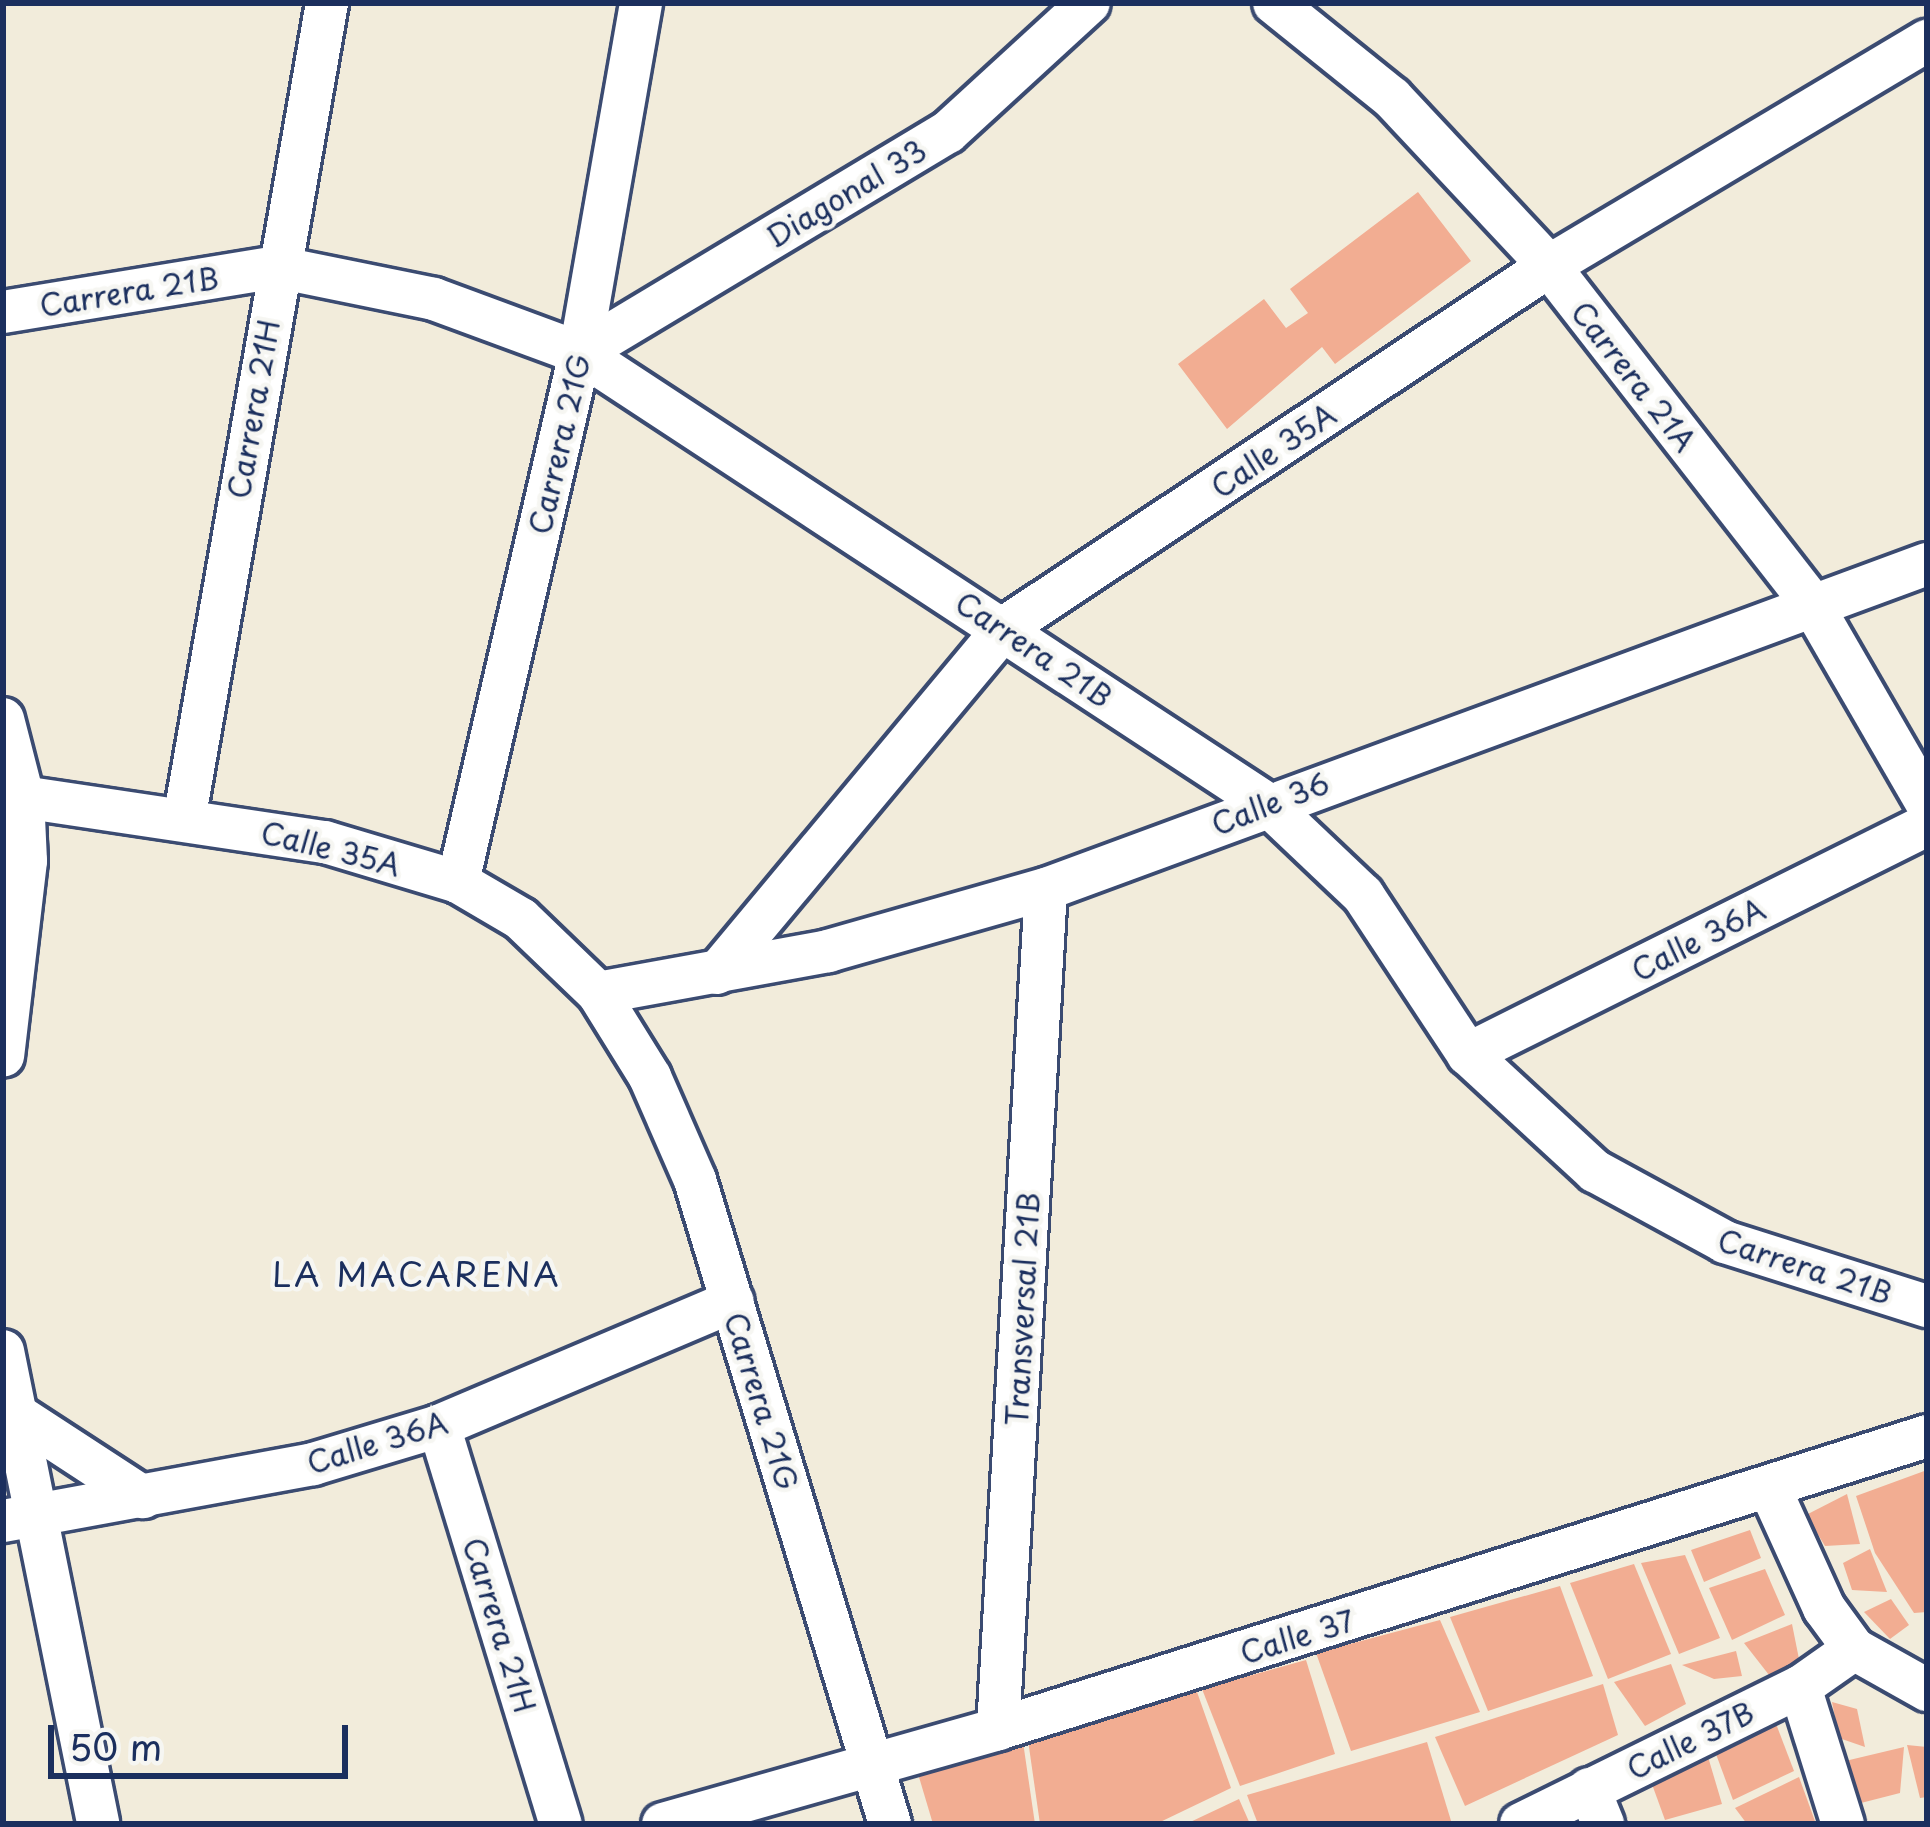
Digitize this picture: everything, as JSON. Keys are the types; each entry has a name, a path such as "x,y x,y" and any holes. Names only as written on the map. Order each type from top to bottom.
{"street":[{"name":"Carrera 21H","path":"185,815 277,267 327,3"},
{"name":"Carrera 21G","path":"458,882 580,352 641,3"},
{"name":"Diagonal 33","path":"580,352 948,132 1089,3"},
{"name":"Carrera 21A","path":"1274,3 1392,98 1549,266 1810,601 1927,804"},
{"name":"Calle 35A","path":"717,973 1004,628 1549,266 1927,41"},
{"name":"Carrera 21B","path":"3,312 277,267 434,299 580,352 1267,804 1363,896 1468,1054 1534,1122 1652,1207 1725,1242 1927,1306"},
{"name":"Calle 36","path":"598,993 717,973 1046,889 1810,601 1927,564"},
{"path":"3,719 23,797 3,1056"},
{"name":"Calle 35A","path":"23,797 185,815 325,842 458,882 521,919 598,993"},
{"name":"Calle 36A","path":"1468,1054 1927,825"},
{"name":"Transversal 21B","path":"998,1729 1046,889"},
{"name":"Carrera 21G","path":"598,993 650,1076 695,1180 890,1824"},
{"name":"Calle 36A","path":"20,1519 313,1464 440,1426 733,1301"},
{"path":"3,1352 20,1519 98,1824"},
{"path":"11,1411 143,1497"},
{"name":"Carrera 21H","path":"440,1426 561,1824"},
{"name":"Calle 37","path":"663,1824 998,1729 1927,1436"},
{"path":"1770,1489 1824,1608 1854,1649 1927,1690"},
{"name":"Calle 37B","path":"1520,1824 1596,1807 1800,1687 1854,1649"},
{"path":"1800,1687 1843,1824"}],"building":[{"path":"1418,192 1471,261 1335,364 1322,347 1227,429 1178,364 1264,299 1286,328 1308,313 1290,289"},
{"path":"1927,1470 1927,1612 1914,1613 1875,1553 1856,1496"},
{"path":"1847,1494 1860,1544 1825,1546 1806,1515"},
{"path":"1750,1530 1761,1558 1704,1582 1691,1550"},
{"path":"1870,1549 1887,1592 1852,1590 1843,1563"},
{"path":"1685,1555 1720,1638 1679,1654 1641,1563"},
{"path":"1634,1564 1671,1654 1608,1679 1570,1583"},
{"path":"1765,1569 1785,1615 1732,1640 1709,1588"},
{"path":"1560,1586 1593,1676 1488,1711 1450,1617"},
{"path":"1891,1599 1909,1625 1890,1639 1864,1612"},
{"path":"1440,1620 1480,1712 1351,1751 1316,1653"},
{"path":"1792,1624 1800,1664 1769,1675 1744,1643"},
{"path":"1736,1651 1742,1676 1714,1679 1682,1665"},
{"path":"1306,1660 1335,1754 1240,1786 1202,1689"},
{"path":"1671,1664 1686,1704 1645,1726 1614,1682"},
{"path":"1603,1684 1618,1735 1465,1806 1435,1737"},
{"path":"1197,1692 1231,1788 1156,1824 1040,1824 1028,1740"},
{"path":"1832,1702 1857,1709 1865,1747 1839,1738"},
{"path":"1775,1721 1794,1771 1733,1800 1713,1746"},
{"path":"1023,1742 1035,1824 933,1824 916,1767"},
{"path":"1427,1742 1452,1824 1258,1824 1247,1795"},
{"path":"1907,1745 1927,1747 1927,1797 1920,1798"},
{"path":"1904,1747 1900,1793 1857,1804 1841,1762"},
{"path":"1706,1750 1722,1804 1665,1820 1649,1776"},
{"path":"1799,1777 1816,1824 1747,1824 1735,1808"},
{"path":"1239,1799 1250,1824 1186,1824"}],"district":[{"name":"LA MACARENA","path":"417,1274"}]}
